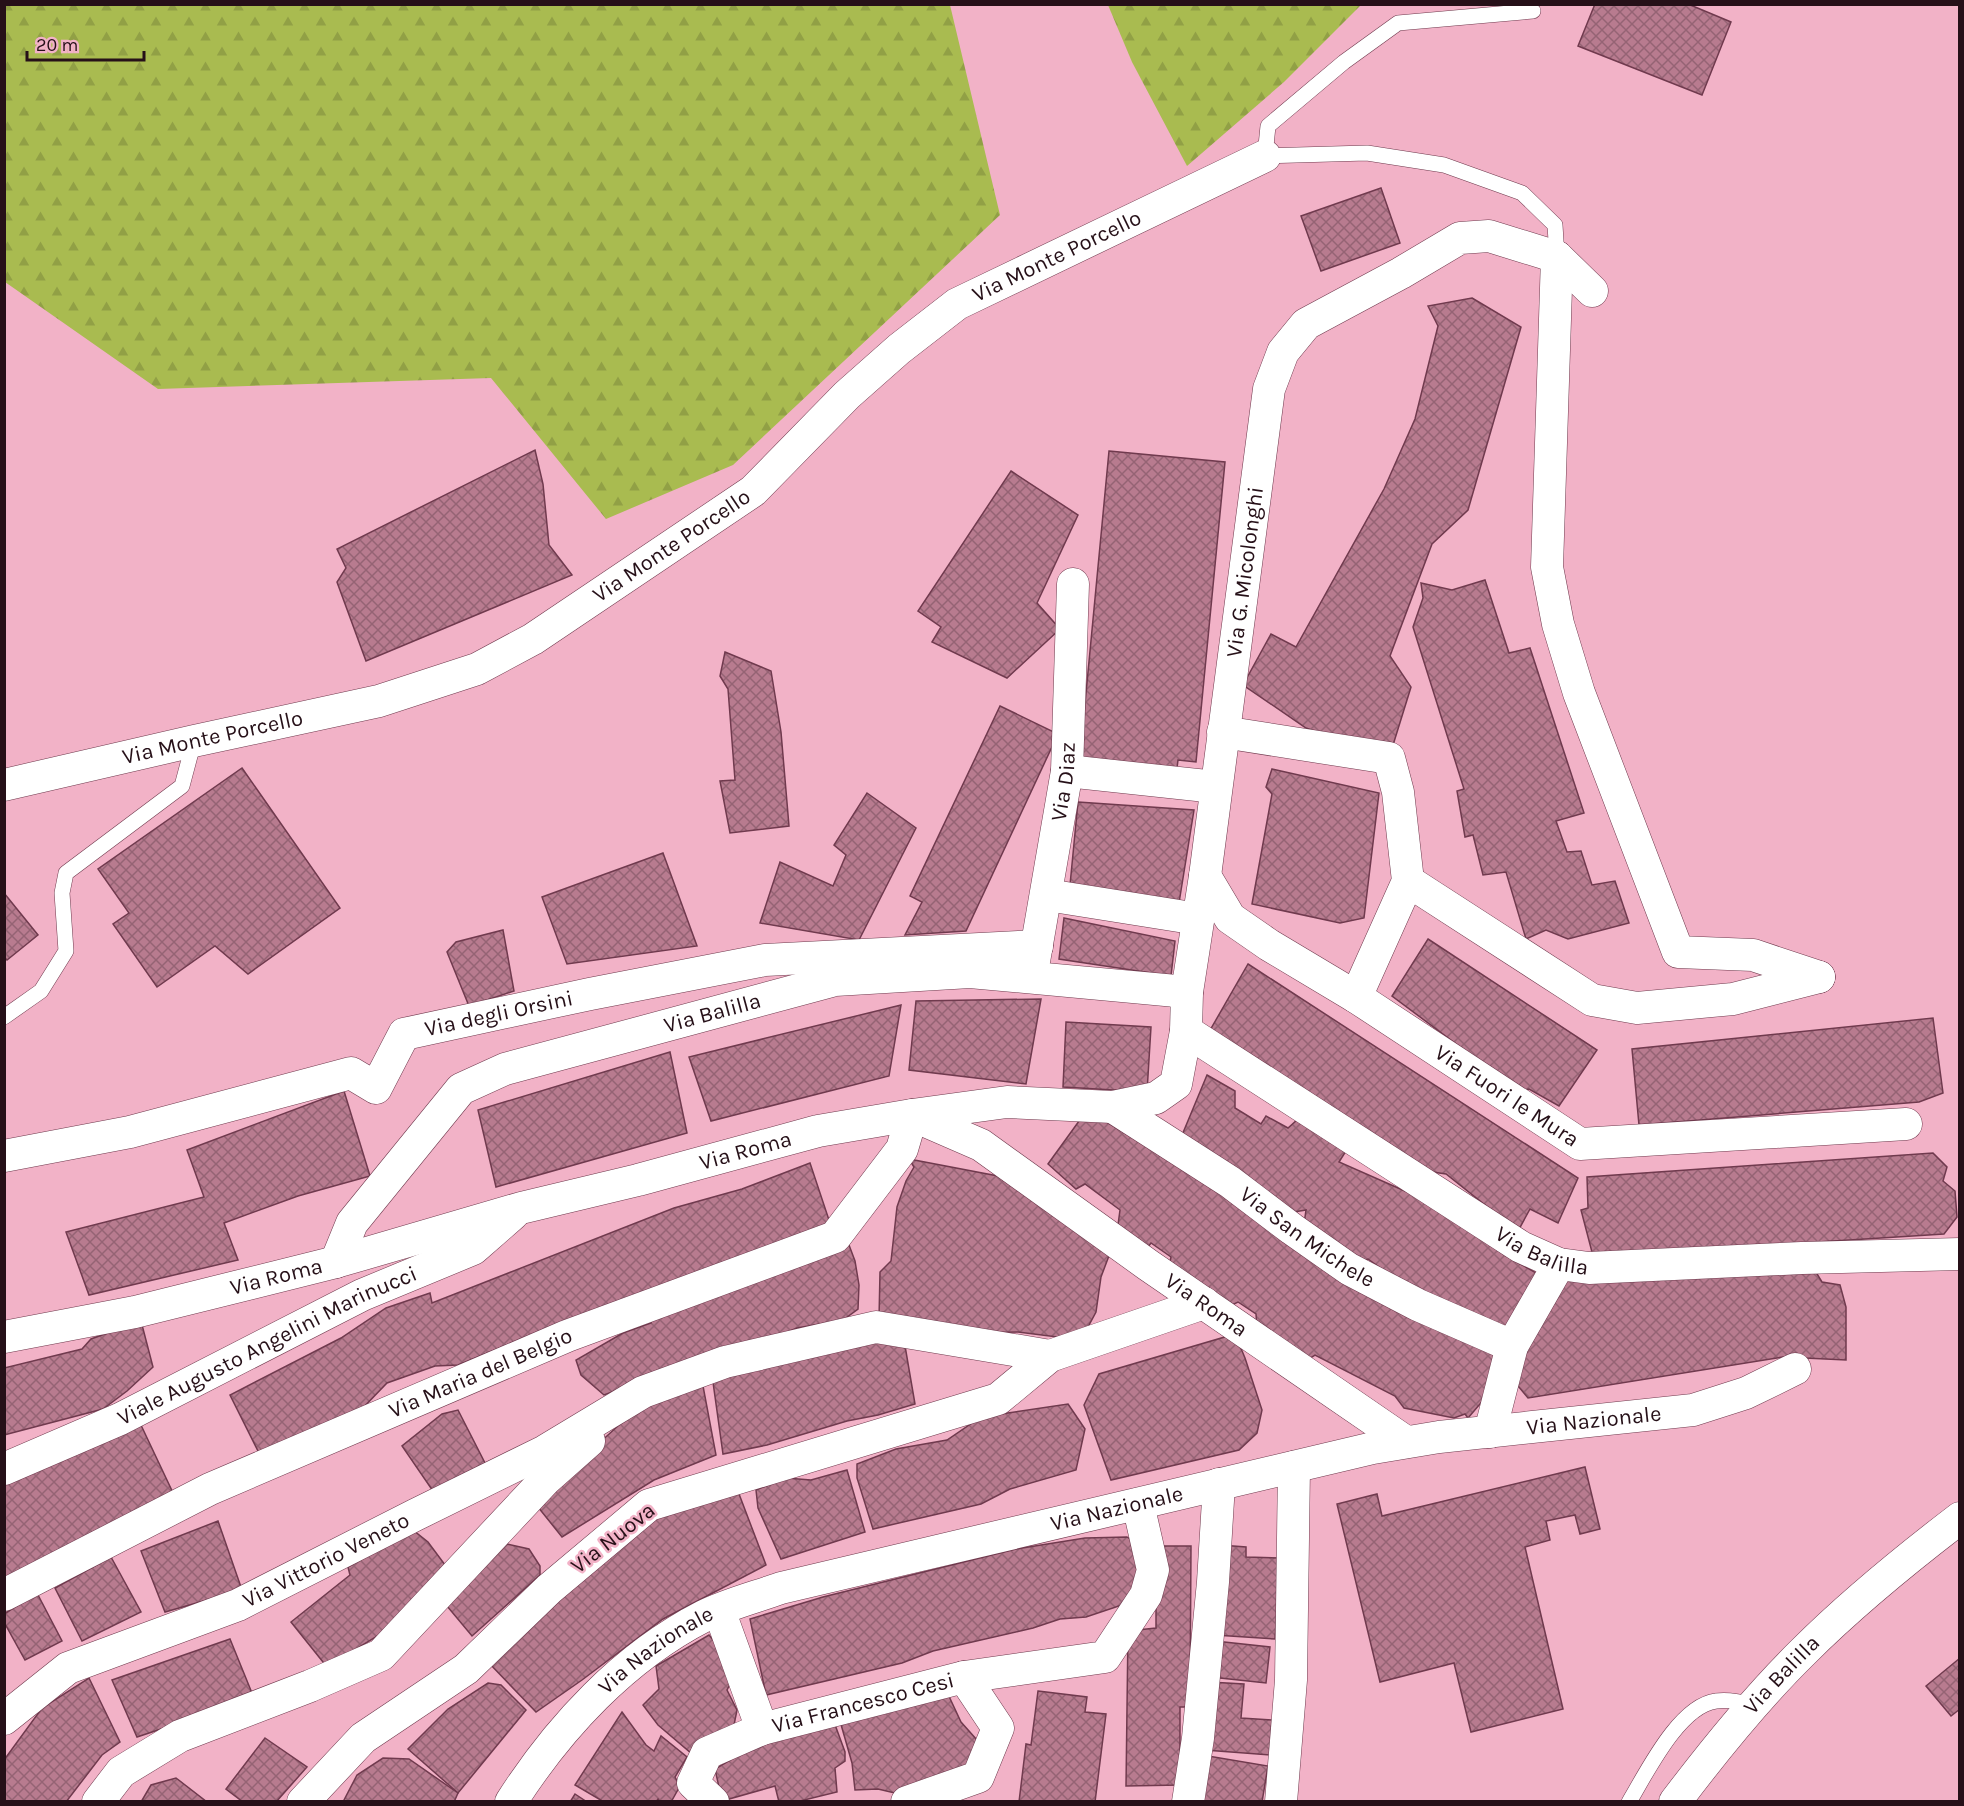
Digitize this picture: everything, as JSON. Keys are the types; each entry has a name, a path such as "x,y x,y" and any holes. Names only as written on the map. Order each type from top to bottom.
{"street":[{"name":"Via Monte Porcello","path":"4,785 379,701 477,669 533,639 753,491 847,395 899,349 957,304 1265,156"},
{"name":"Via G. Micolonghi","path":"912,1115 1007,1102 1113,1107 1156,1098 1176,1084 1186,1031 1187,992 1205,876 1269,389 1283,351 1305,324 1401,273 1460,238 1488,236 1557,257 1592,291"},
{"path":"1408,881 1592,1000 1637,1008 1723,1000 1819,976 1753,955 1678,952 1579,693 1558,624 1547,567 1557,257"},
{"name":"Via Diaz","path":"1032,977 1067,771 1073,584"},
{"path":"1224,732 1389,758 1398,792 1408,881 1356,997"},
{"path":"1067,771 1216,787"},
{"name":"Via Fuori le Mura","path":"1205,876 1230,918 1581,1144 1906,1124"},
{"path":"1047,896 1198,919"},
{"name":"Via degli Orsini","path":"4,1156 130,1132 351,1073 376,1088 404,1034 590,994 765,960 1037,946"},
{"name":"Via Balilla","path":"336,1262 352,1223 461,1089 505,1069 836,980 970,972 1187,992"},
{"name":"Via Balilla","path":"1186,1031 1521,1247 1559,1264 1589,1268 1802,1258 1959,1254"},
{"name":"Via San Michele","path":"1113,1107 1230,1182 1349,1269 1418,1305 1512,1346"},
{"name":"Via Roma","path":"4,1337 135,1312 336,1262 521,1208 638,1180 818,1131 912,1115 981,1145 1406,1442"},
{"name":"Via Maria del Belgio","path":"4,1595 210,1489 567,1336 835,1237 902,1149 912,1115"},
{"name":"Viale Augusto Angelini Marinucci","path":"4,1469 120,1419 362,1295 474,1249 521,1208"},
{"path":"1490,1432 1512,1346 1559,1264"},
{"path":"98,1802 121,1772 180,1736 310,1686 381,1655 545,1480 643,1392 725,1362 876,1327 1050,1356 1204,1303"},
{"name":"Via Nuova","path":"303,1802 363,1738 466,1669 549,1590 649,1504 998,1399 1050,1356"},
{"name":"Via Nazionale","path":"511,1802 529,1774 585,1707 645,1651 705,1615 781,1588 1406,1442 1693,1410 1746,1393 1795,1369"},
{"name":"Via Vittorio Veneto","path":"4,1719 68,1668 238,1605 545,1451 643,1392"},
{"path":"1281,1802 1291,1680 1294,1467"},
{"path":"1188,1802 1198,1738 1213,1582 1219,1484"},
{"name":"Via Francesco Cesi","path":"713,1802 693,1783 707,1753 762,1729 964,1677 1105,1657 1146,1595 1153,1570 1138,1503"},
{"name":"Via Balilla","path":"1675,1802 1720,1742 1801,1653 1856,1602 1959,1518"},
{"name":"Via Francesco Cesi","path":"719,1610 762,1729"},
{"name":"Via Francesco Cesi","path":"907,1802 978,1777 998,1728 964,1677"}],"lane":[{"path":"1533,11 1398,23 1344,62 1268,126 1265,156 1367,153 1444,165 1522,193 1555,225 1557,257"},
{"path":"4,1017 41,992 66,951 62,893 66,873 182,786 194,741"},
{"path":"1629,1802 1676,1729 1700,1706 1716,1701 1735,1701 1754,1705"}],"green space":[{"path":"5,4 950,5 1000,215 733,465 606,519 491,378 158,389 5,282"},
{"path":"1108,5 1361,5 1284,82 1187,166 1132,62"}],"building":[{"path":"1595,4 1688,4 1731,22 1702,95 1578,46"},
{"path":"1381,188 1400,243 1321,271 1301,216"},
{"path":"1472,298 1521,327 1468,510 1432,544 1390,656 1411,687 1389,758 1306,728 1243,685 1271,634 1296,647 1384,489 1415,419 1438,326 1428,306"},
{"path":"535,450 543,484 549,545 572,575 366,661 337,582 346,568 337,549"},
{"path":"1109,451 1225,462 1196,762 1178,760 1176,776 1079,767"},
{"path":"1011,471 1078,515 1037,603 1060,629 1007,678 932,642 941,627 918,611"},
{"path":"1485,580 1509,653 1530,648 1584,813 1556,821 1567,852 1581,851 1592,885 1615,881 1629,923 1568,939 1546,930 1526,939 1506,872 1483,875 1473,835 1465,837 1457,791 1464,789 1413,627 1423,598 1421,583 1452,590"},
{"path":"725,652 771,671 781,732 789,826 730,833 720,781 735,780 728,689 720,676"},
{"path":"1000,706 1058,734 966,931 905,935 922,902 910,896"},
{"path":"242,768 340,908 248,974 215,946 157,987 113,924 129,913 98,869"},
{"path":"1272,769 1379,793 1364,918 1340,923 1252,904 1272,794 1266,787"},
{"path":"867,793 916,828 859,940 760,923 780,862 833,886 846,855 834,845"},
{"path":"1078,802 1194,810 1179,903 1070,885"},
{"path":"663,853 697,946 567,964 542,897"},
{"path":"4,893 38,935 7,960 4,957"},
{"path":"1064,918 1175,941 1171,976 1059,959"},
{"path":"503,930 514,991 469,1006 447,952 456,942"},
{"path":"1428,939 1597,1050 1559,1106 1529,1089 1519,1091 1392,996"},
{"path":"1248,964 1578,1178 1558,1223 1530,1209 1518,1231 1446,1174 1426,1171 1209,1032"},
{"path":"1041,999 1026,1084 909,1070 916,1001"},
{"path":"901,1005 889,1076 711,1121 689,1057"},
{"path":"1933,1018 1943,1093 1919,1102 1639,1125 1632,1049"},
{"path":"1066,1022 1151,1027 1147,1092 1063,1087"},
{"path":"670,1052 687,1133 496,1187 478,1110"},
{"path":"1207,1075 1235,1091 1235,1108 1261,1124 1266,1116 1288,1128 1297,1120 1346,1151 1339,1162 1423,1199 1506,1256 1538,1274 1507,1339 1415,1293 1368,1259 1358,1263 1303,1231 1306,1210 1294,1212 1180,1140"},
{"path":"344,1091 370,1176 298,1196 224,1223 238,1260 89,1295 66,1232 204,1197 187,1150"},
{"path":"1087,1110 1260,1215 1505,1349 1492,1390 1468,1418 1465,1414 1454,1418 1404,1408 1395,1396 1315,1355 1304,1362 1257,1327 1256,1314 1238,1302 1232,1305 1169,1267 1171,1257 1151,1243 1148,1247 1118,1225 1120,1210 1085,1184 1076,1189 1048,1164"},
{"path":"1933,1153 1947,1167 1943,1181 1955,1191 1957,1217 1944,1234 1593,1256 1581,1210 1588,1208 1587,1177"},
{"path":"909,1159 998,1176 1110,1253 1101,1277 1096,1312 1081,1340 1018,1332 971,1333 879,1319 880,1272 891,1261 897,1207 906,1181 914,1167"},
{"path":"810,1163 830,1223 548,1328 458,1365 435,1366 387,1383 355,1416 260,1455 230,1395 341,1338 386,1308 430,1293 432,1303 674,1208 742,1189"},
{"path":"843,1242 849,1245 855,1261 859,1285 858,1309 843,1320 797,1328 738,1352 604,1395 581,1375 576,1360 623,1333 651,1323 652,1316"},
{"path":"1814,1269 1822,1282 1840,1285 1846,1307 1846,1360 1783,1357 1528,1398 1513,1380 1557,1281"},
{"path":"141,1321 153,1367 127,1391 103,1409 4,1435 4,1368 82,1349 91,1339"},
{"path":"1235,1334 1262,1410 1257,1433 1239,1450 1111,1480 1084,1405 1099,1374"},
{"path":"887,1337 904,1340 915,1404 767,1445 723,1454 712,1375"},
{"path":"703,1386 716,1455 654,1480 562,1537 534,1502 619,1425 663,1395"},
{"path":"1068,1404 1085,1429 1076,1470 1010,1489 981,1504 873,1529 857,1478 857,1464 896,1449 947,1440 981,1417"},
{"path":"458,1410 486,1465 435,1494 402,1446 442,1414"},
{"path":"140,1423 174,1495 4,1585 4,1485"},
{"path":"1585,1467 1600,1529 1580,1534 1575,1515 1546,1521 1550,1540 1525,1547 1563,1709 1471,1732 1454,1663 1380,1682 1337,1504 1377,1494 1382,1516"},
{"path":"847,1470 865,1532 781,1559 758,1508 756,1490 786,1478 811,1480"},
{"path":"736,1486 766,1565 663,1619 536,1712 489,1663 652,1512"},
{"path":"218,1521 242,1590 165,1612 141,1551"},
{"path":"413,1530 428,1542 451,1573 405,1619 327,1667 291,1622 350,1575 348,1567"},
{"path":"1127,1537 1136,1543 1139,1574 1128,1603 1086,1617 1060,1619 1033,1628 933,1651 902,1663 766,1695 750,1619 823,1597 1016,1549 1085,1538"},
{"path":"507,1544 529,1549 540,1566 540,1575 472,1636 447,1606 483,1566"},
{"path":"1220,1545 1246,1547 1246,1557 1280,1558 1275,1639 1215,1635"},
{"path":"1156,1546 1191,1546 1190,1707 1180,1707 1180,1785 1126,1786 1128,1631 1156,1628"},
{"path":"111,1557 141,1612 82,1641 55,1588"},
{"path":"37,1593 62,1641 25,1660 4,1622 4,1614"},
{"path":"709,1635 723,1652 732,1681 727,1690 737,1710 733,1730 691,1753 658,1725 643,1705 659,1689 656,1666"},
{"path":"230,1639 254,1698 137,1737 112,1680"},
{"path":"1215,1641 1270,1647 1266,1683 1211,1677"},
{"path":"1960,1658 1960,1709 1951,1716 1926,1686"},
{"path":"89,1678 120,1742 102,1755 66,1802 4,1802 4,1760 42,1708"},
{"path":"1209,1682 1244,1684 1241,1718 1272,1720 1270,1755 1205,1750"},
{"path":"488,1683 501,1685 526,1710 458,1793 408,1749 448,1709"},
{"path":"1038,1691 1087,1697 1085,1712 1106,1714 1095,1802 1019,1802 1026,1744 1031,1745"},
{"path":"947,1692 961,1722 977,1740 968,1770 899,1794 878,1789 855,1790 852,1763 840,1721"},
{"path":"622,1712 646,1745 654,1751 661,1736 687,1757 675,1777 680,1786 671,1802 660,1802 658,1799 656,1802 604,1802 575,1785"},
{"path":"834,1722 845,1752 845,1761 835,1768 837,1792 796,1802 779,1802 775,1786 722,1801 715,1769 742,1753 783,1736"},
{"path":"265,1738 307,1767 276,1802 243,1802 226,1789"},
{"path":"1202,1755 1268,1766 1262,1802 1194,1802"},
{"path":"383,1758 409,1759 458,1793 454,1802 343,1802 357,1775"},
{"path":"176,1778 207,1802 141,1802 151,1785"},
{"path":"575,1794 587,1802 570,1802"}]}
